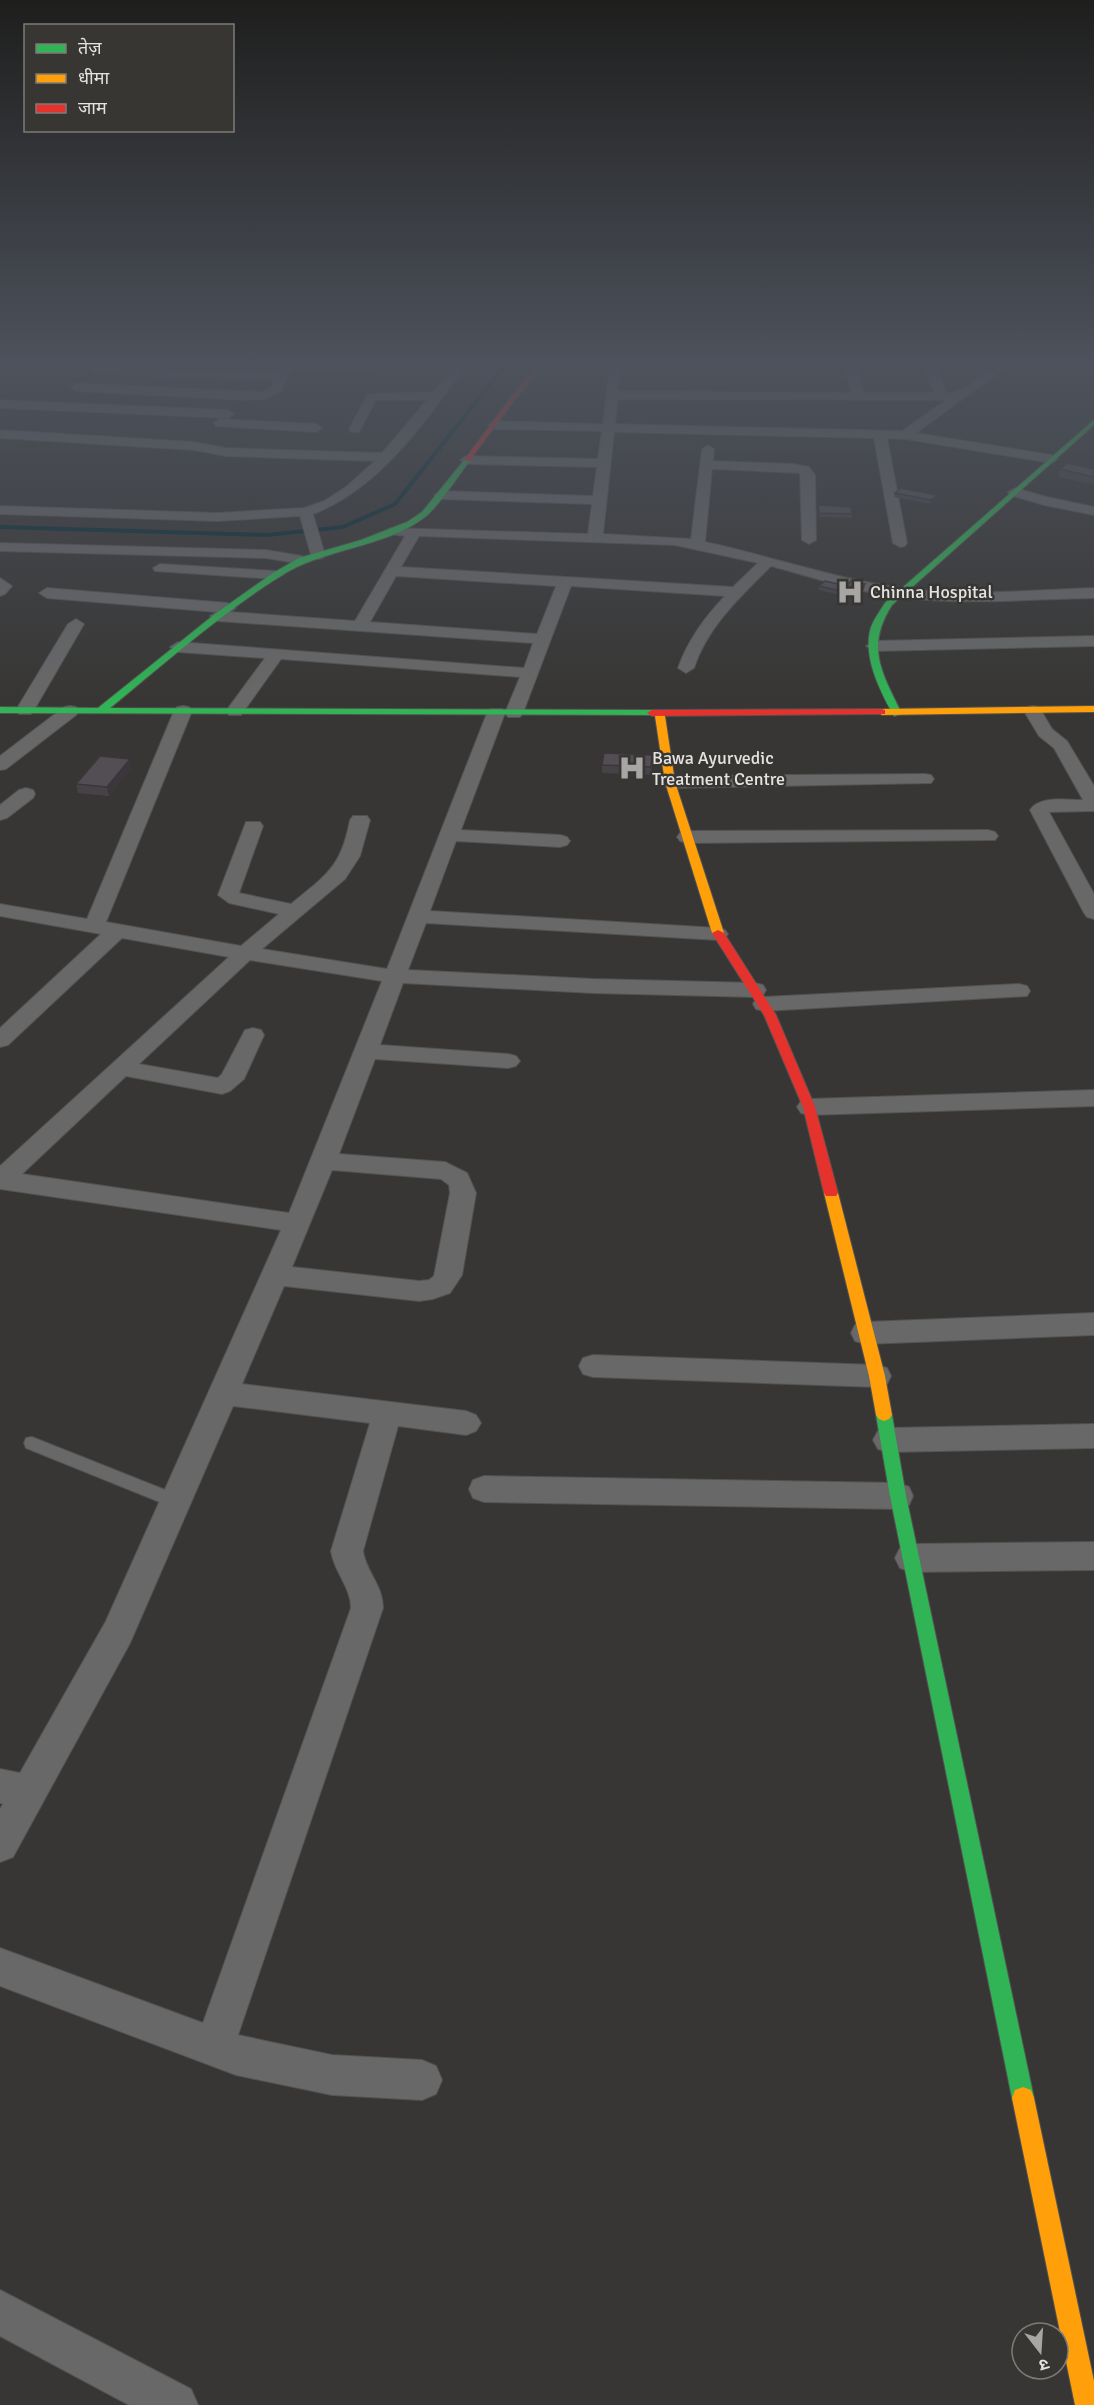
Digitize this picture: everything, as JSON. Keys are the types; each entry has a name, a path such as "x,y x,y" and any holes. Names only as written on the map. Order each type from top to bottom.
{"street":[{"path":"0,510 217,517 307,517 335,502 365,475"},
{"path":"394,531 425,513 455,475"},
{"path":"595,538 602,475"},
{"path":"698,544 705,475"},
{"path":"808,475 809,540"},
{"path":"888,475 900,543"},
{"path":"897,714 877,670 874,646 875,627 890,603 901,592 1022,493 1038,475"},
{"path":"1022,493 1052,494 1094,503"},
{"path":"1022,493 1044,501 1094,511"},
{"path":"441,495 599,500"},
{"path":"307,517 316,551"},
{"path":"100,711 223,612 276,575 316,551 394,531 698,544 901,592 949,595 1094,593"},
{"path":"360,626 414,531"},
{"path":"0,547 266,554 302,560"},
{"path":"686,668 693,646 737,592 768,561"},
{"path":"146,567 276,575"},
{"path":"391,571 737,592"},
{"path":"0,1844 15,1790 118,1632 177,1502 324,1161 364,1051 449,835 505,713 530,673 566,580"},
{"path":"0,584 4,586 0,591"},
{"path":"47,593 360,626 543,639"},
{"path":"25,710 76,624"},
{"path":"874,646 1094,641"},
{"path":"178,647 530,673"},
{"path":"235,711 276,655"},
{"path":"0,710 660,716 897,714 1094,709"},
{"path":"0,765 70,711"},
{"path":"94,927 183,711"},
{"path":"1033,711 1045,732 1061,745 1094,804 1045,806 1039,810 1094,913"},
{"path":"660,716 670,782 718,934 760,997 809,1107 877,1377 898,1496 1087,2405"},
{"path":"670,782 925,779"},
{"path":"0,814 26,794"},
{"path":"0,1180 245,953 349,862 355,849 360,820"},
{"path":"253,826 228,895 236,899 295,911"},
{"path":"449,835 560,841"},
{"path":"687,837 988,836"},
{"path":"0,910 245,953 393,976 760,997 1018,991"},
{"path":"417,916 718,934"},
{"path":"0,1040 117,931"},
{"path":"122,1068 222,1086 232,1079 253,1035"},
{"path":"364,1051 508,1061"},
{"path":"809,1107 1094,1098"},
{"path":"274,1275 418,1291 436,1290 444,1284 449,1275 463,1193 462,1183 456,1176 445,1171 324,1161"},
{"path":"0,1180 296,1223"},
{"path":"865,1333 1094,1324"},
{"path":"594,1366 877,1377"},
{"path":"224,1393 466,1423"},
{"path":"214,2047 367,1608 368,1597 365,1586 348,1564 347,1551 387,1414"},
{"path":"888,1440 1094,1436"},
{"path":"484,1489 898,1496"},
{"path":"911,1558 1094,1556"},
{"path":"0,1967 236,2055 332,2075 422,2080"},
{"path":"0,2312 175,2405"}],"lane":[{"path":"32,1443 177,1502"}],"building":[{"path":"901,488 937,495 931,500 895,493"},
{"path":"818,505 851,507 852,514 819,513"},
{"path":"825,581 846,586 851,581 865,584 854,594 819,586"},
{"path":"604,753 652,755 651,767 602,765"},
{"path":"100,756 130,759 107,787 76,784"}],"waterway":[{"path":"0,527 267,535 343,527 395,504 418,475"}],"traffic: fast":[{"path":"100,711 218,616 276,575 302,560 364,542 410,524 425,514 455,475"},
{"path":"897,714 875,662 873,639 879,618 889,603 1034,475"},
{"path":"0,710 652,713"},
{"path":"884,1415 898,1496 1023,2098"}],"traffic: slow":[{"path":"882,712 1094,709"},
{"path":"660,716 670,782 718,933"},
{"path":"831,1193 877,1376 884,1415"},
{"path":"1023,2098 1087,2405"}],"traffic: jam":[{"path":"652,713 882,712"},
{"path":"718,933 770,1015 809,1107 831,1193"}],"place":[{"name":"Chinna Hospital","path":"850,592"},
{"name":"Bawa Ayurvedic Treatment Centre","path":"632,768"}]}
